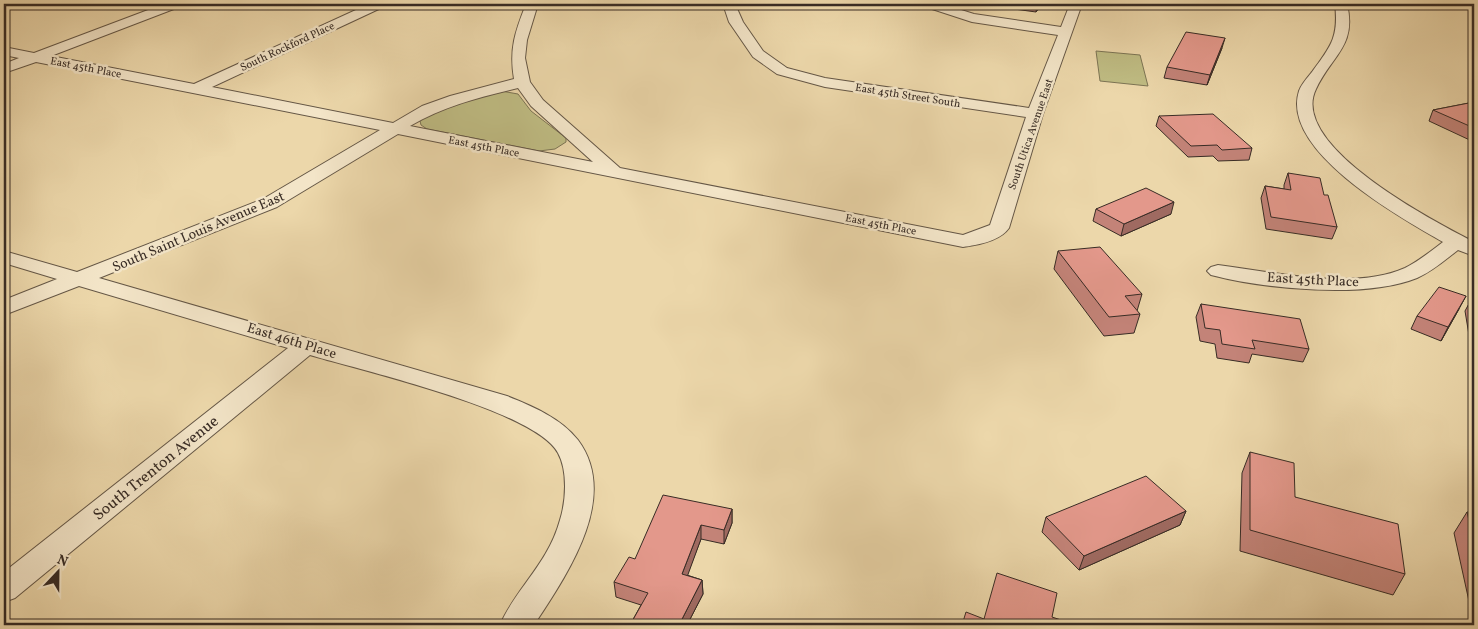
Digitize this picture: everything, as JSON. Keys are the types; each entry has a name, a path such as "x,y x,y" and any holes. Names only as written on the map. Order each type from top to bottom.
{"street":[{"path":"4,68 175,4"},
{"name":"South Rockford Place","path":"196,89 379,4"},
{"path":"532,4 520,40 518,58 522,82 537,103 613,171"},
{"name":"East 45th Street South","path":"729,4 736,22 758,54 782,71 826,82 1035,114"},
{"path":"930,4 946,10 1007,25 1066,32"},
{"name":"South Utica Avenue East","path":"963,241 978,239 998,228 1035,114 1076,4"},
{"path":"1341,4 1345,15 1345,28 1337,48 1306,93 1304,106 1314,134 1347,171 1375,193 1465,246"},
{"name":"East 45th Place","path":"4,51 963,241"},
{"name":"South Saint Louis Avenue East","path":"4,308 270,203 428,109 456,99 522,82"},
{"name":"East 45th Place","path":"1218,271 1284,280 1341,284 1373,282 1406,275 1465,246"},
{"name":"East 46th Place","path":"4,257 83,278 498,402 524,412 568,447 576,467 579,488 578,512 569,539 550,575 516,625"},
{"name":"South Trenton Avenue","path":"4,589 307,345"}],"shaded area":[{"path":"1096,51 1140,55 1148,86 1100,81"},
{"path":"501,91 518,94 531,111 566,138 566,142 555,149 539,151 427,129 421,125 420,121 437,110 458,102"}],"building":[{"path":"1186,32 1225,38 1210,75 1167,67"},
{"path":"1474,102 1474,128 1433,110"},
{"path":"1213,114 1252,148 1222,150 1217,145 1191,146 1159,116"},
{"path":"1288,173 1320,178 1324,195 1328,195 1337,227 1271,217 1265,186 1291,190"},
{"path":"1146,188 1174,202 1124,224 1096,209"},
{"path":"1100,247 1142,294 1125,296 1140,314 1109,317 1058,251"},
{"path":"1439,287 1466,296 1448,327 1417,316"},
{"path":"1201,304 1300,319 1309,349 1252,340 1255,349 1222,344 1220,330 1205,328"},
{"path":"1250,452 1294,463 1295,497 1398,524 1405,574 1250,530"},
{"path":"1146,476 1186,511 1084,556 1046,517"},
{"path":"663,495 732,509 724,530 701,525 682,574 702,580 679,625 630,625 648,593 614,582 629,557 635,559"},
{"path":"1467,512 1474,514 1474,542"},
{"path":"997,573 1057,593 1052,617 1067,622 1067,625 962,625 966,612 984,619"}]}
